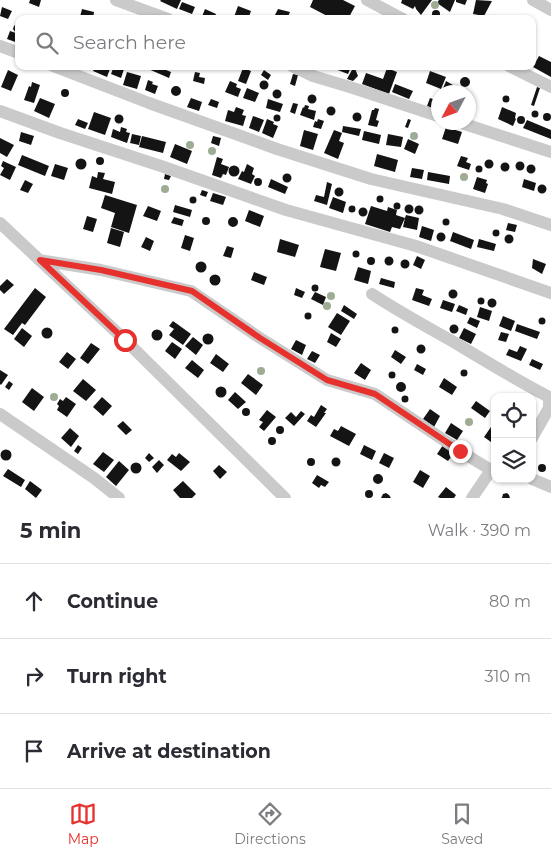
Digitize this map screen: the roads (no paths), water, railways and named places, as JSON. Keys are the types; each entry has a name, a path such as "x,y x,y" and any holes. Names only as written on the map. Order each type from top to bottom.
{"street":[{"path":"116,0 157,15"},
{"path":"367,0 395,15"},
{"path":"533,0 551,10"},
{"path":"0,46 15,52"},
{"path":"63,70 148,103 277,149 371,178 503,209 551,225"},
{"path":"300,70 313,76 431,114"},
{"path":"517,70 551,87"},
{"path":"0,111 286,210 416,246 551,293"},
{"path":"476,128 551,152"},
{"path":"0,222 125,340 285,498"},
{"path":"40,260 101,270 192,291 260,338 327,380 375,394 460,451 491,469"},
{"path":"372,294 399,312 549,397 549,408 536,431"},
{"path":"0,414 94,478 119,498"},
{"path":"472,498 491,473"},
{"path":"536,481 551,487"}]}
